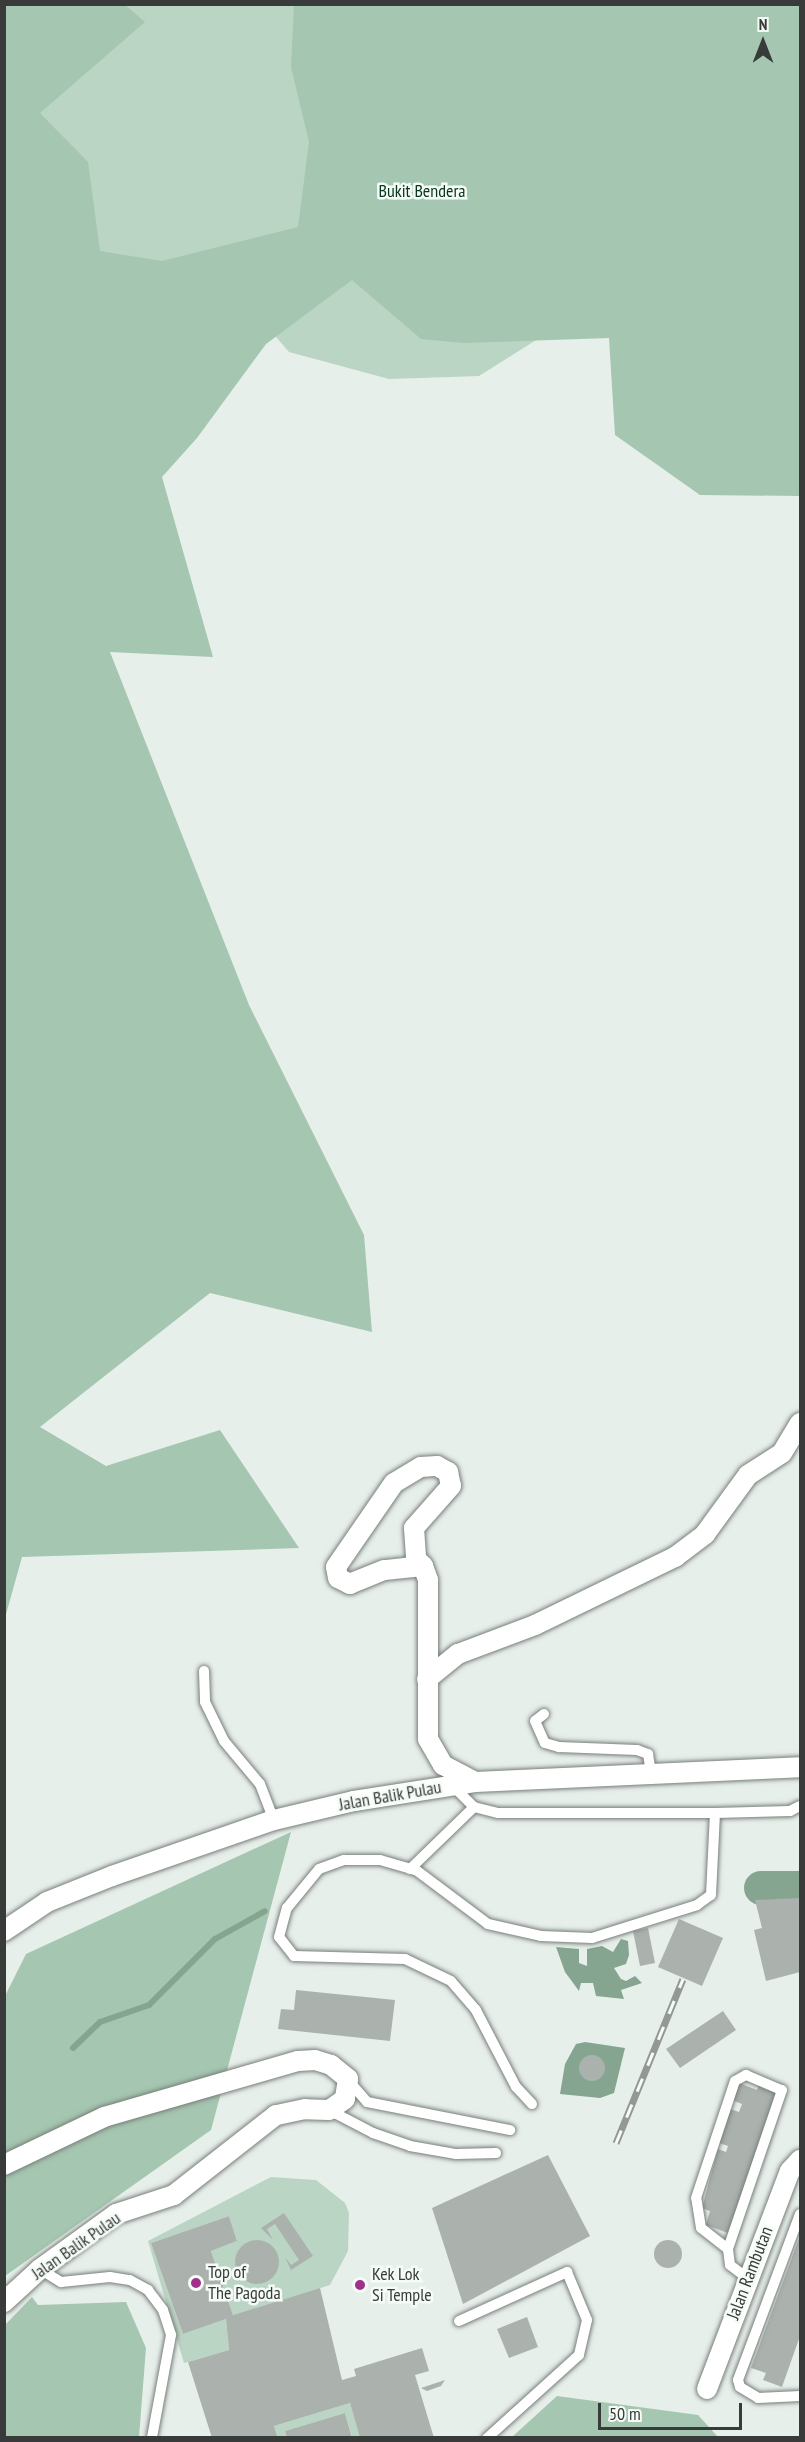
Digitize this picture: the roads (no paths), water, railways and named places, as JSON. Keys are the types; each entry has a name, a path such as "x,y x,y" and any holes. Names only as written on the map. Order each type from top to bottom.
{"street":[{"path":"427,1679 458,1654 535,1625 675,1557 705,1534 748,1475 782,1453 801,1423"},
{"path":"423,1566 384,1570 350,1584 338,1578 336,1568 394,1483 421,1467 436,1466 448,1472 451,1486 414,1528 416,1559 423,1566 428,1580 428,1739 443,1765 474,1782"},
{"name":"Jalan Balik Pulau","path":"4,1931 47,1902 274,1820 474,1782 801,1767"},
{"path":"4,2165 104,2117 298,2061 315,2060 331,2065 348,2079 345,2099 329,2110"},
{"name":"Jalan Balik Pulau","path":"4,2302 40,2269 116,2214 174,2195 198,2180 276,2115 305,2109 329,2110"},
{"name":"Jalan Rambutan","path":"707,2389 747,2278 790,2171 801,2160"}],"lane":[{"path":"204,1671 205,1702 224,1741 260,1784 274,1820"},
{"path":"544,1714 535,1721 545,1743 559,1747 637,1750 648,1754 651,1774"},
{"path":"453,1785 474,1807 498,1813 715,1813 790,1811 801,1806"},
{"path":"410,1869 474,1807"},
{"path":"532,2104 516,2087 476,2010 451,1981 405,1959 294,1956 279,1937 287,1908 319,1869 344,1860 380,1860 410,1869 488,1924 542,1936 591,1938 697,1905 711,1895 715,1813"},
{"path":"728,2249 701,2228 696,2198 735,2081 747,2075 778,2085 782,2095 728,2249 730,2265 747,2278"},
{"path":"348,2079 367,2102 510,2130"},
{"path":"329,2110 373,2133 410,2146 456,2154 496,2154"},
{"path":"801,2214 738,2380 740,2387 758,2398 801,2396"},
{"path":"40,2269 69,2283 110,2277 130,2280 148,2290 163,2310 171,2336 152,2438"},
{"path":"459,2320 567,2272 587,2320 579,2355 487,2438"}],"waterway":[{"path":"761,1888 800,1888"},
{"path":"73,2048 100,2022 149,2005 215,1939 265,1911"}],"railway":[{"path":"616,2143 683,1979"}],"place":[{"name":"Top of The Pagoda","path":"196,2283"},
{"name":"Kek Lok Si Temple","path":"360,2285"}],"park label":[{"name":"Bukit Bendera","path":"422,191"}]}
